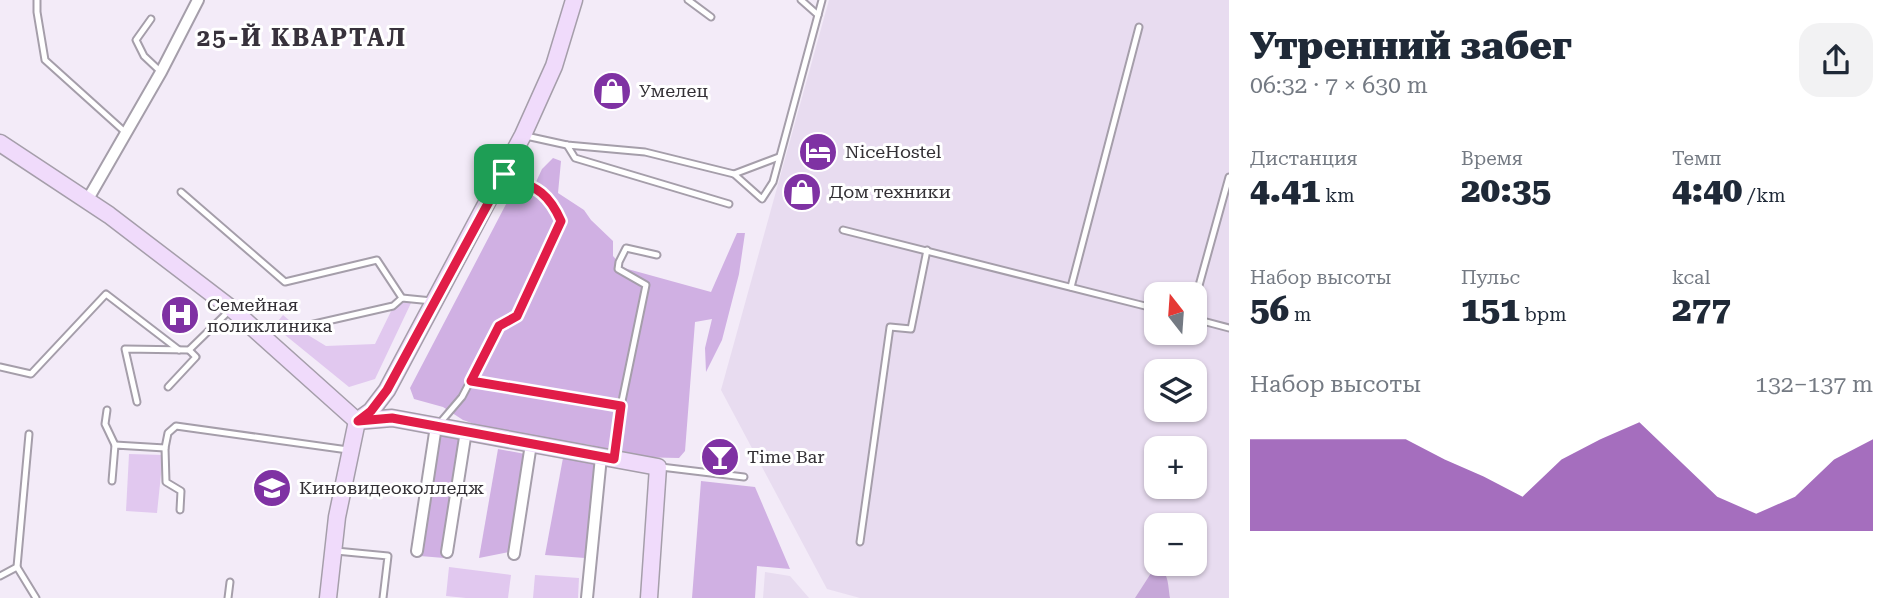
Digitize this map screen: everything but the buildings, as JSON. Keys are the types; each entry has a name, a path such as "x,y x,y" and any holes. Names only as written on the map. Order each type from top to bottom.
{"main road":[{"path":"328,598 337,517 358,421 371,411 387,390 504,174 554,66 574,0"},
{"path":"0,143 88,200 232,309 358,421 392,418 658,467 649,598"}],"street":[{"path":"88,200 162,72 198,0"},
{"path":"418,551 436,426"},
{"path":"447,552 466,431"},
{"path":"514,554 531,444"},
{"path":"587,598 608,458"}],"lane":[{"path":"37,0 39,32 45,60 126,134"},
{"path":"688,0 711,17"},
{"path":"801,0 818,15"},
{"path":"523,135 567,145 645,152 734,174 762,199 773,182 822,0"},
{"path":"151,19 136,40 144,56 162,72"},
{"path":"1071,287 1139,27"},
{"path":"567,145 575,158 729,204"},
{"path":"734,174 779,157"},
{"path":"436,426 462,397 499,326 517,316 561,221 545,194 504,174"},
{"path":"1200,282 1229,177"},
{"path":"181,192 285,282 377,260 402,298"},
{"path":"843,230 1144,306"},
{"path":"608,458 646,285 618,269 619,262 626,248 657,255"},
{"path":"860,542 890,327 912,329 927,250"},
{"path":"0,367 31,374 106,294 179,350"},
{"path":"301,327 393,306 402,298 435,302"},
{"path":"137,402 125,349 189,350 232,309"},
{"path":"1208,322 1229,328"},
{"path":"168,387 196,357 189,350"},
{"path":"471,381 621,406"},
{"path":"107,410 105,424 115,445 113,481"},
{"path":"180,510 181,491 166,482 165,448 168,433 176,426 351,450"},
{"path":"29,434 18,567 36,598"},
{"path":"115,445 165,448"},
{"path":"658,467 744,477"},
{"path":"333,550 388,556 383,598"},
{"path":"0,576 18,567"},
{"path":"229,598 230,582"}],"shaded area":[{"path":"829,0 1229,0 1229,598 860,598 827,589 721,390"},
{"path":"553,158 561,161 558,193 584,210 613,241 613,256 624,268 711,292 737,233 745,233 739,274 722,340 706,372 705,348 712,319 695,322 685,451 679,458 633,457 590,445 494,431 463,420 443,407 414,399 410,388 515,187 530,195 542,169"},
{"path":"398,297 411,303 375,379 349,387 274,326 283,315 326,346 375,344"},
{"path":"439,432 460,435 444,558 420,556"},
{"path":"498,449 525,454 509,552 479,558"},
{"path":"129,454 163,455 157,513 126,511"},
{"path":"563,458 597,464 585,558 545,555"},
{"path":"701,481 755,487 790,569 757,566 755,598 692,598"},
{"path":"449,567 511,575 508,598 446,596"},
{"path":"765,572 790,576 809,598 763,598"},
{"path":"535,575 579,578 578,598 533,598"},
{"path":"1149,576 1165,576 1170,598 1135,598"}],"place":[{"name":"Умелец","path":"612,91"},
{"name":"NiceHostel","path":"818,152"},
{"name":"Дом техники","path":"802,192"},
{"name":"Семейная поликлиника","path":"180,315"},
{"name":"Time Bar","path":"720,457"},
{"name":"Киновидеоколледж","path":"272,488"}],"district":[{"name":"25-Й КВАРТАЛ","path":"302,38"}],"route":[{"path":"504,174 545,194 561,221 517,316 499,326 471,381 621,406 614,459 392,418 358,421 371,411 387,390 504,174"}]}
